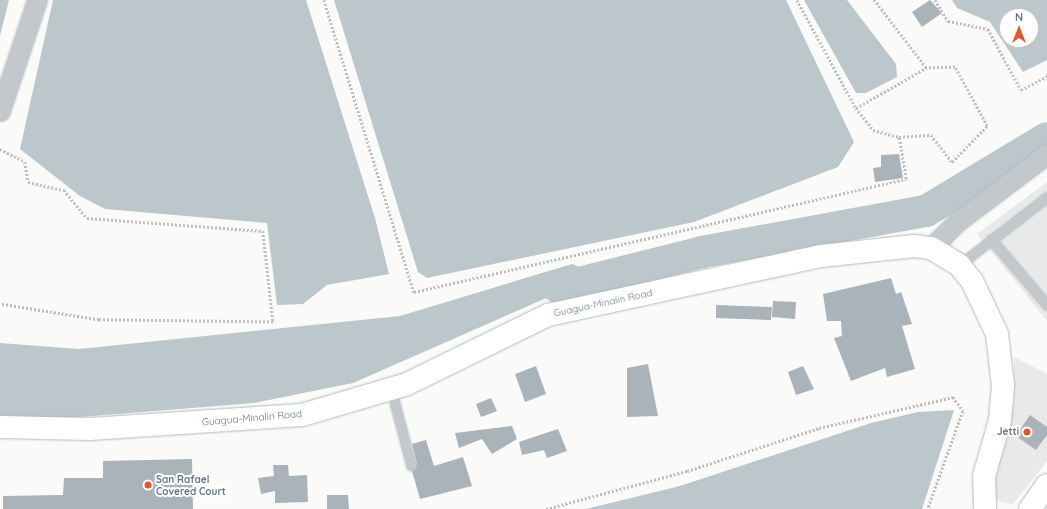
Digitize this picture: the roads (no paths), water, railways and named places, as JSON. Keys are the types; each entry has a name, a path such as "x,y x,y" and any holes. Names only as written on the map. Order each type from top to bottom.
{"main road":[{"name":"Guagua-Minalin Road","path":"0,428 90,429 302,415 391,389 548,315 821,256 894,247 931,248 959,264 986,306 997,334 1003,369 1000,420 984,476 985,509"},
{"path":"1030,509 1047,485"}],"street":[{"path":"0,111 37,0"},
{"path":"931,248 957,222 1047,154"}],"lane":[{"path":"959,264 1047,197"},
{"path":"991,239 1047,304"},
{"path":"391,389 411,465"}],"waterway":[{"path":"559,288 702,252 926,211 1047,138"}],"place":[{"name":"Jetti","path":"1027,432"},
{"name":"San Rafael Covered Court","path":"148,485"}]}
